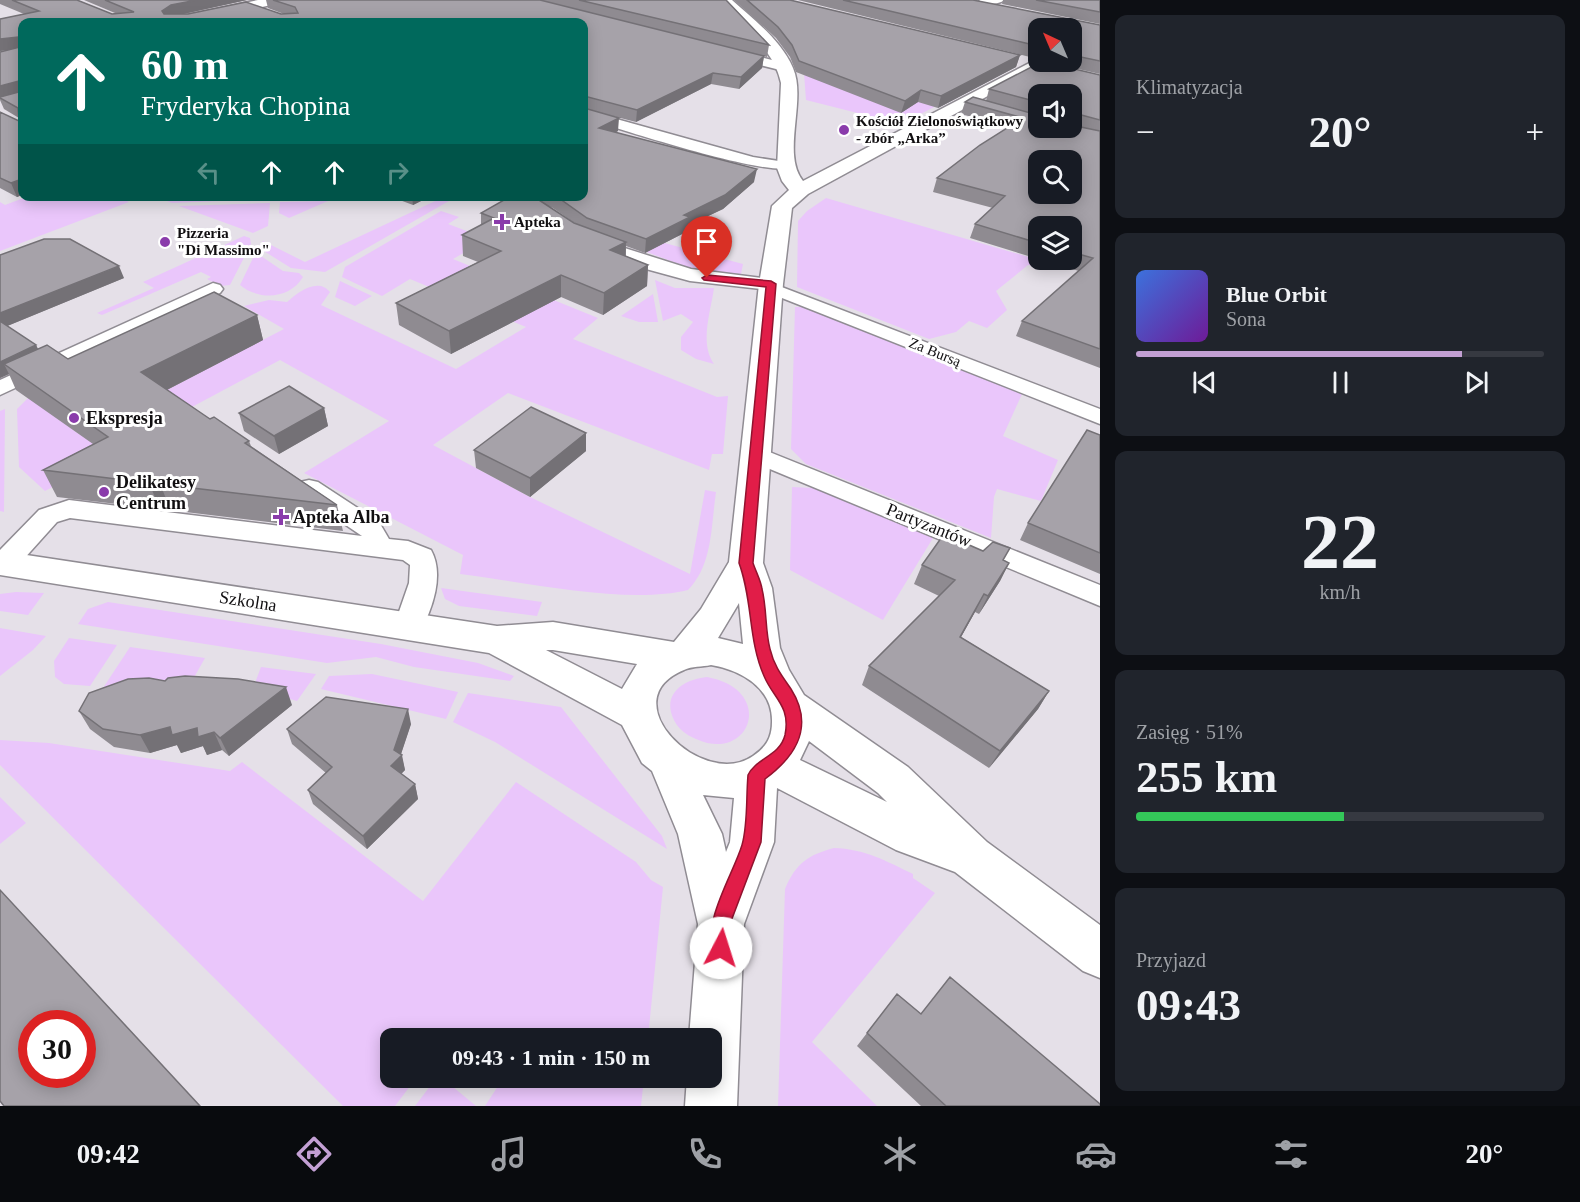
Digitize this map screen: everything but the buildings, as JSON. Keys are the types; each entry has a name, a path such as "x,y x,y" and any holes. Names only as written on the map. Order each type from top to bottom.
{"street":[{"path":"194,18 276,0"},
{"path":"724,0 766,42 788,76 786,166 792,182 801,190"},
{"path":"967,3 1003,6"},
{"path":"1013,60 1028,62"},
{"path":"971,857 911,836 830,793 764,771 720,780 698,776 668,762 646,740 636,705 640,689 647,676 679,654 713,618 746,563 771,287 780,211 784,202 801,190 1028,68"},
{"name":"Szkolna","path":"2,563 496,640"},
{"path":"721,924 752,842 764,771 788,748 793,735 781,691 762,648 755,588 746,563"},
{"path":"496,640 553,636 679,654 730,654 752,662 781,691 893,780 971,857 1100,954"},
{"path":"496,640 545,668 638,715"},
{"path":"668,762 700,834 721,924 711,1106"}],"lane":[{"path":"984,0 1003,6"},
{"path":"249,7 266,14"},
{"path":"712,50 784,67"},
{"path":"967,102 991,108"},
{"path":"588,115 752,162 786,166"},
{"name":"Za Bursą","path":"577,237 672,271 771,287 1100,417"},
{"path":"0,388 213,289"},
{"name":"Partyzantów","path":"757,454 1100,596"},
{"path":"287,473 370,528 376,537 373,547"},
{"path":"2,563 48,516 69,509 408,551 422,557 424,578 409,626"}],"shaded area":[{"path":"804,73 942,103 901,124 806,100"},
{"path":"826,198 1028,257 1028,265 996,291 1007,310 987,328 969,321 956,332 929,339 797,287 798,221 807,211"},
{"path":"18,200 129,202 0,251 0,202 5,205"},
{"path":"167,201 220,201 172,203"},
{"path":"328,201 289,218 279,213 280,202"},
{"path":"435,201 449,201 325,272 291,268 259,248 263,241 305,262"},
{"path":"270,203 268,226 253,233 179,206"},
{"path":"441,211 459,217 448,224 488,239 453,259 598,318 573,339 717,397 728,396 723,454 712,454 709,470 508,393 433,445 530,497 690,574 705,490 716,492 707,557 696,580 688,590 663,594 606,594 460,574 463,555 304,473 389,421 280,360 59,478 62,482 45,491 19,467 17,409 29,397 80,435 284,329 244,306 269,300 287,302 302,290 314,286 320,286 330,292 321,305 456,369 526,327 410,279 382,296 342,277 345,267"},
{"path":"601,235 657,241 743,264 741,274 695,270"},
{"path":"244,236 250,238 251,244 230,285 220,286 207,279 211,277 201,272 102,315 97,313 154,288 143,282"},
{"path":"261,256 283,271 299,273 303,277 290,290 274,295 256,294 248,290 240,285 253,258"},
{"path":"655,280 675,288 714,288 707,346 714,364 696,359 681,350 681,337 693,322 681,314 663,321"},
{"path":"340,281 372,296 355,306 335,297"},
{"path":"653,294 658,322 639,322 621,316"},
{"path":"795,307 802,307 1022,394 1003,436 1058,460 1041,501 997,489 994,497 991,538 806,464 791,449"},
{"path":"5,409 4,512 0,511 0,411"},
{"path":"792,487 813,488 933,538 883,620 790,570"},
{"path":"441,588 542,602 537,616 459,606 445,599"},
{"path":"44,593 28,615 0,611 0,594"},
{"path":"108,602 381,644 478,663 514,676 510,681 414,667 376,657 327,663 78,624 88,609"},
{"path":"0,628 46,636 33,650 0,676"},
{"path":"69,638 117,645 90,686 64,684 55,677 54,661"},
{"path":"130,647 205,658 192,681 157,680 103,688"},
{"path":"261,667 316,674 297,701 253,688"},
{"path":"372,674 458,692 446,719 321,689 329,676"},
{"path":"707,677 729,684 742,696 749,709 748,722 742,734 730,742 715,744 696,739 682,731 673,718 670,709 673,694 684,684"},
{"path":"468,693 561,707 662,836 667,849 495,742 453,722"},
{"path":"0,740 49,743 230,771 242,762 423,901 516,782 636,862 651,880 663,887 649,1028 380,1028 380,1088 409,1088 395,1106 343,1106 0,765"},
{"path":"0,797 26,823 0,844"},
{"path":"834,848 866,853 884,860 913,874 913,878 935,893 812,1042 877,1106 778,1106 785,889 798,866 810,857"},
{"path":"429,1088 454,1088 476,1106 415,1106"},
{"path":"497,1088 643,1088 641,1106 485,1106"}],"place":[{"name":"Kościół Zielonoświątkowy - zbór „Arka”","path":"844,130"},
{"name":"Apteka","path":"502,222"},
{"name":"Pizzeria \"Di Massimo\"","path":"165,242"},
{"name":"Ekspresja","path":"74,418"},
{"name":"Delikatesy Centrum","path":"104,492"},
{"name":"Apteka Alba","path":"281,517"}],"route":[{"path":"707,278 771,284 746,563 755,588 762,648 772,676 786,694 793,714 793,735 788,748 766,770 756,775 752,842 745,866 721,924 721,948"}]}
